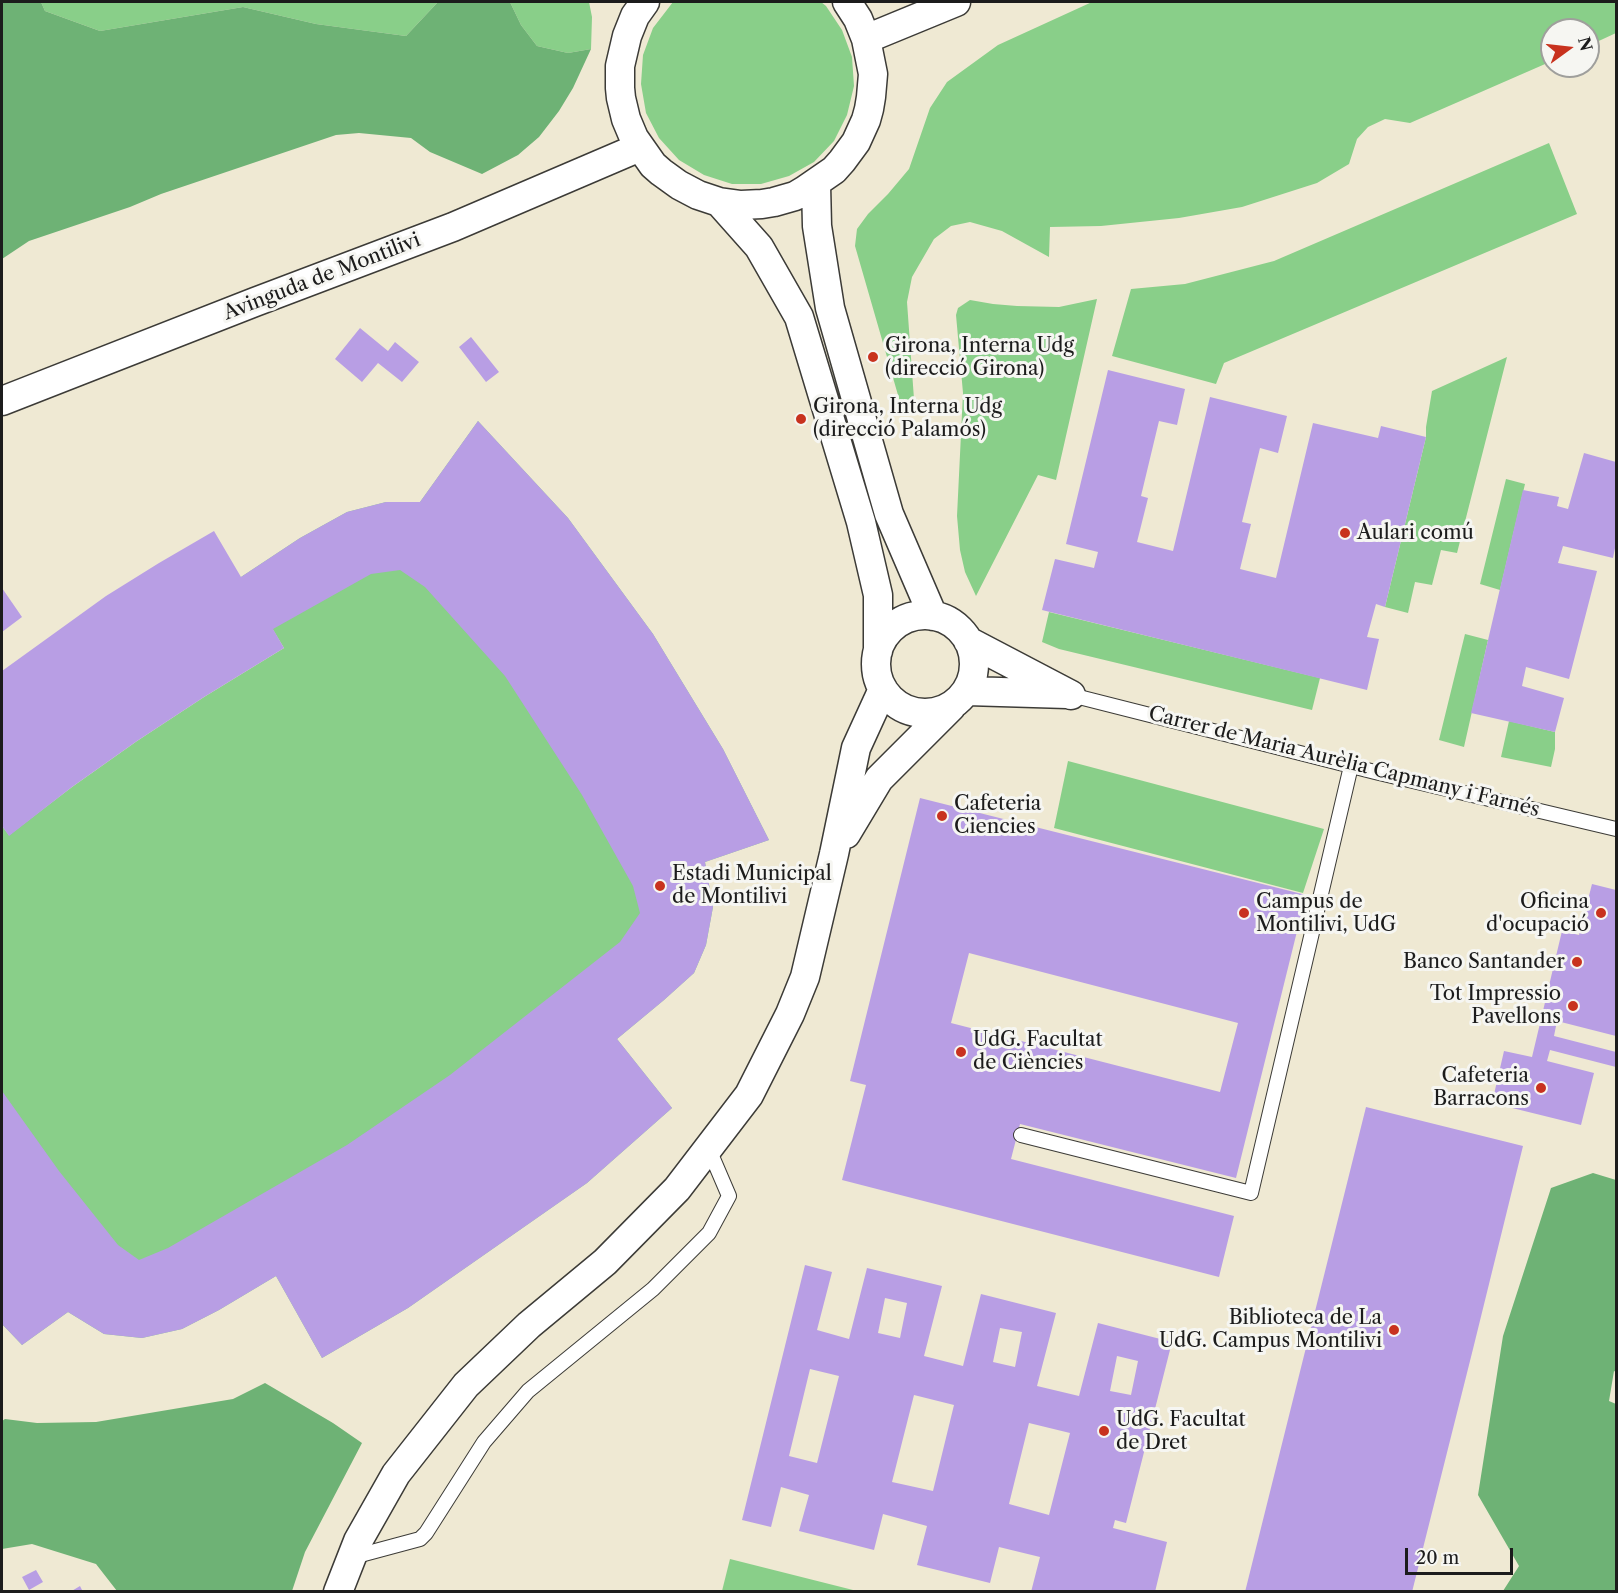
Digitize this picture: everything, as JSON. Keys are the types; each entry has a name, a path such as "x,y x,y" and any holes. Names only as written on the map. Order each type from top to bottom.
{"street":[{"path":"645,2 635,16 622,56 619,77 626,118 640,147 653,165 670,179 688,191 719,202 741,205 774,202 795,196 834,170 856,142 866,120 873,86 866,39 858,19 847,2"},
{"path":"866,39 956,2"},
{"name":"Avinguda de Montilivi","path":"2,401 453,227 640,147"},
{"path":"816,184 817,226 830,308 890,513 933,616"},
{"path":"719,202 759,246 799,317 861,522 878,595 877,670 883,689 891,700 901,707 926,714 938,712 959,699"},
{"path":"834,854 879,779 959,699 972,682 973,650 962,631 944,618 919,615 900,622 884,637 878,651"},
{"name":"Carrer de Maria Aurèlia Capmany i Farnés","path":"968,641 1071,694"},
{"path":"339,1592 358,1541 396,1474 466,1386 529,1325 605,1262 677,1189 748,1095 790,1014 805,977 856,748 883,689"},
{"name":"Carrer de Maria Aurèlia Capmany i Farnés","path":"959,699 1071,694"}],"lane":[{"name":"Carrer de Maria Aurèlia Capmany i Farnés","path":"1071,694 1351,766 1617,829"},
{"path":"1021,1135 1251,1193 1351,766"},
{"path":"353,1557 420,1539 484,1442 528,1391 653,1288 709,1233 729,1196 708,1147"}],"green space":[{"path":"2,2 41,2 45,11 100,31 243,7 316,24 406,36 437,3 510,2 521,25 537,46 568,53 591,49 573,88 539,137 518,155 482,174 430,152 411,138 359,133 336,135 29,241 2,259"},
{"path":"41,2 441,2 437,3 406,36 316,24 243,7 100,31 45,11"},
{"path":"510,2 589,2 592,17 591,49 568,53 537,46 521,25"},
{"path":"673,2 821,2 826,6 842,30 852,57 854,86 847,115 834,141 814,162 789,176 761,184 732,184 704,175 679,160 659,138 646,113 641,84 643,55 653,28"},
{"path":"1092,2 1616,2 1616,33 1600,40 1600,18 1540,18 1540,66 1410,123 1385,119 1368,127 1357,139 1349,164 1317,183 1242,207 1179,218 1101,226 1050,227 1049,257 1002,231 970,222 951,226 934,239 912,277 907,302 914,399 900,402 855,246 857,229 909,169 930,108 947,82 998,45"},
{"path":"1549,143 1577,214 1224,363 1216,384 1112,356 1131,289 1185,284 1274,261"},
{"path":"1097,299 1056,480 1038,475 976,596 965,572 960,550 957,516 963,393 956,315 958,308 970,300 1017,306 1059,307"},
{"path":"1507,357 1457,553 1441,550 1432,585 1415,582 1408,613 1385,607 1426,437 1432,391"},
{"path":"478,421 568,518 653,634 723,749 769,840 705,862 713,907 706,945 694,973 617,1039 672,1108 587,1183 408,1308 322,1358 276,1276 182,1329 142,1338 104,1334 68,1312 22,1345 2,1324 2,826 9,835 137,741 284,648 241,577 300,538 347,512 386,502 420,502"},
{"path":"1506,479 1525,484 1500,590 1480,584"},
{"path":"1049,612 1320,678 1312,710 1059,649 1042,642"},
{"path":"1465,634 1488,640 1464,747 1439,740"},
{"path":"1509,721 1555,732 1555,749 1551,767 1501,757"},
{"path":"1068,761 1324,829 1303,893 1054,828"},
{"path":"1593,1173 1616,1180 1616,1372 1614,1371 1609,1401 1616,1404 1616,1591 1503,1591 1519,1566 1478,1495 1503,1336 1551,1188"},
{"path":"265,1383 362,1443 305,1552 292,1591 117,1591 96,1564 32,1544 2,1549 2,1421 5,1419 37,1423 96,1422 233,1399"},
{"path":"730,1559 857,1591 722,1591"}],"building":[{"path":"360,328 388,351 395,342 419,362 402,382 378,363 362,382 335,359"},
{"path":"471,337 499,372 486,382 459,347"},
{"name":"Aulari comú","path":"1108,370 1185,389 1177,425 1159,421 1141,496 1148,498 1137,542 1173,551 1210,397 1287,416 1278,453 1260,448 1242,522 1251,524 1240,569 1276,578 1313,423 1378,438 1381,426 1426,437 1385,607 1376,604 1367,637 1379,639 1367,690 1042,610 1055,559 1094,568 1098,552 1066,544"},
{"name":"Estadi Municipal de Montilivi","path":"478,421 568,518 653,634 723,749 769,840 705,862 713,907 706,945 694,973 617,1039 672,1108 587,1183 408,1308 322,1358 276,1276 182,1329 142,1338 104,1334 68,1312 22,1345 2,1324 2,1091 59,1171 118,1245 139,1260 168,1248 347,1145 450,1075 620,942 640,913 633,886 582,795 505,676 425,587 400,570 371,574 273,629 284,648 137,741 72,787 9,836 2,826 2,671 106,596 214,531 241,577 300,538 347,512 386,502 420,502"},
{"path":"1584,453 1616,462 1616,543 1613,558 1563,546 1558,563 1597,571 1569,679 1526,667 1522,686 1564,698 1555,732 1471,713 1523,490 1559,497 1557,506 1568,509"},
{"path":"2,588 22,617 2,632"},
{"name":"UdG. Facultat de Ciències","path":"920,798 1306,895 1236,1178 1020,1124 1011,1159 1234,1216 1219,1277 842,1180 866,1085 850,1081","holes":["969,953 1238,1023 1220,1092 951,1023"]},
{"path":"1592,884 1616,890 1616,1036 1557,1021 1554,1036 1616,1052 1616,1067 1550,1050 1547,1061 1594,1073 1581,1125 1492,1103 1504,1051 1532,1057 1562,931 1579,935"},
{"name":"Biblioteca de La UdG. Campus Montilivi","path":"1366,1107 1523,1146 1473,1349 1412,1592 1245,1592"},
{"name":"UdG. Facultat de Dret","path":"805,1265 832,1272 817,1330 849,1339 867,1268 942,1286 924,1356 963,1366 981,1294 1056,1313 1037,1386 1079,1396 1098,1323 1172,1342 1126,1523 1115,1520 1113,1528 1167,1542 1155,1592 1031,1592 1040,1557 999,1547 990,1583 917,1565 927,1526 883,1514 874,1550 799,1531 809,1495 781,1487 771,1527 742,1520","holes":["885,1298 907,1303 900,1338 878,1333","1000,1328 1022,1332 1015,1367 993,1362","1117,1356 1138,1361 1131,1395 1110,1391","810,1369 839,1376 817,1463 789,1456","914,1395 954,1405 933,1491 892,1482","1029,1423 1070,1433 1049,1515 1009,1504"]},
{"path":"36,1570 43,1582 29,1590 22,1577"},
{"path":"80,1586 83,1592 70,1592"}],"place":[{"name":"Girona, Interna Udg (direcció Girona)","path":"873,357"},
{"name":"Girona, Interna Udg (direcció Palamós)","path":"801,419"},
{"name":"Aulari comú","path":"1345,533"},
{"name":"Cafeteria Ciencies","path":"942,816"},
{"name":"Estadi Municipal de Montilivi","path":"660,886"},
{"name":"Campus de Montilivi, UdG","path":"1244,913"},
{"name":"Oficina d'ocupació","path":"1601,913"},
{"name":"Banco Santander","path":"1577,962"},
{"name":"Tot Impressio Pavellons","path":"1573,1006"},
{"name":"UdG. Facultat de Ciències","path":"961,1052"},
{"name":"Cafeteria Barracons","path":"1541,1088"},
{"name":"Biblioteca de La UdG. Campus Montilivi","path":"1394,1330"},
{"name":"UdG. Facultat de Dret","path":"1104,1431"}]}
